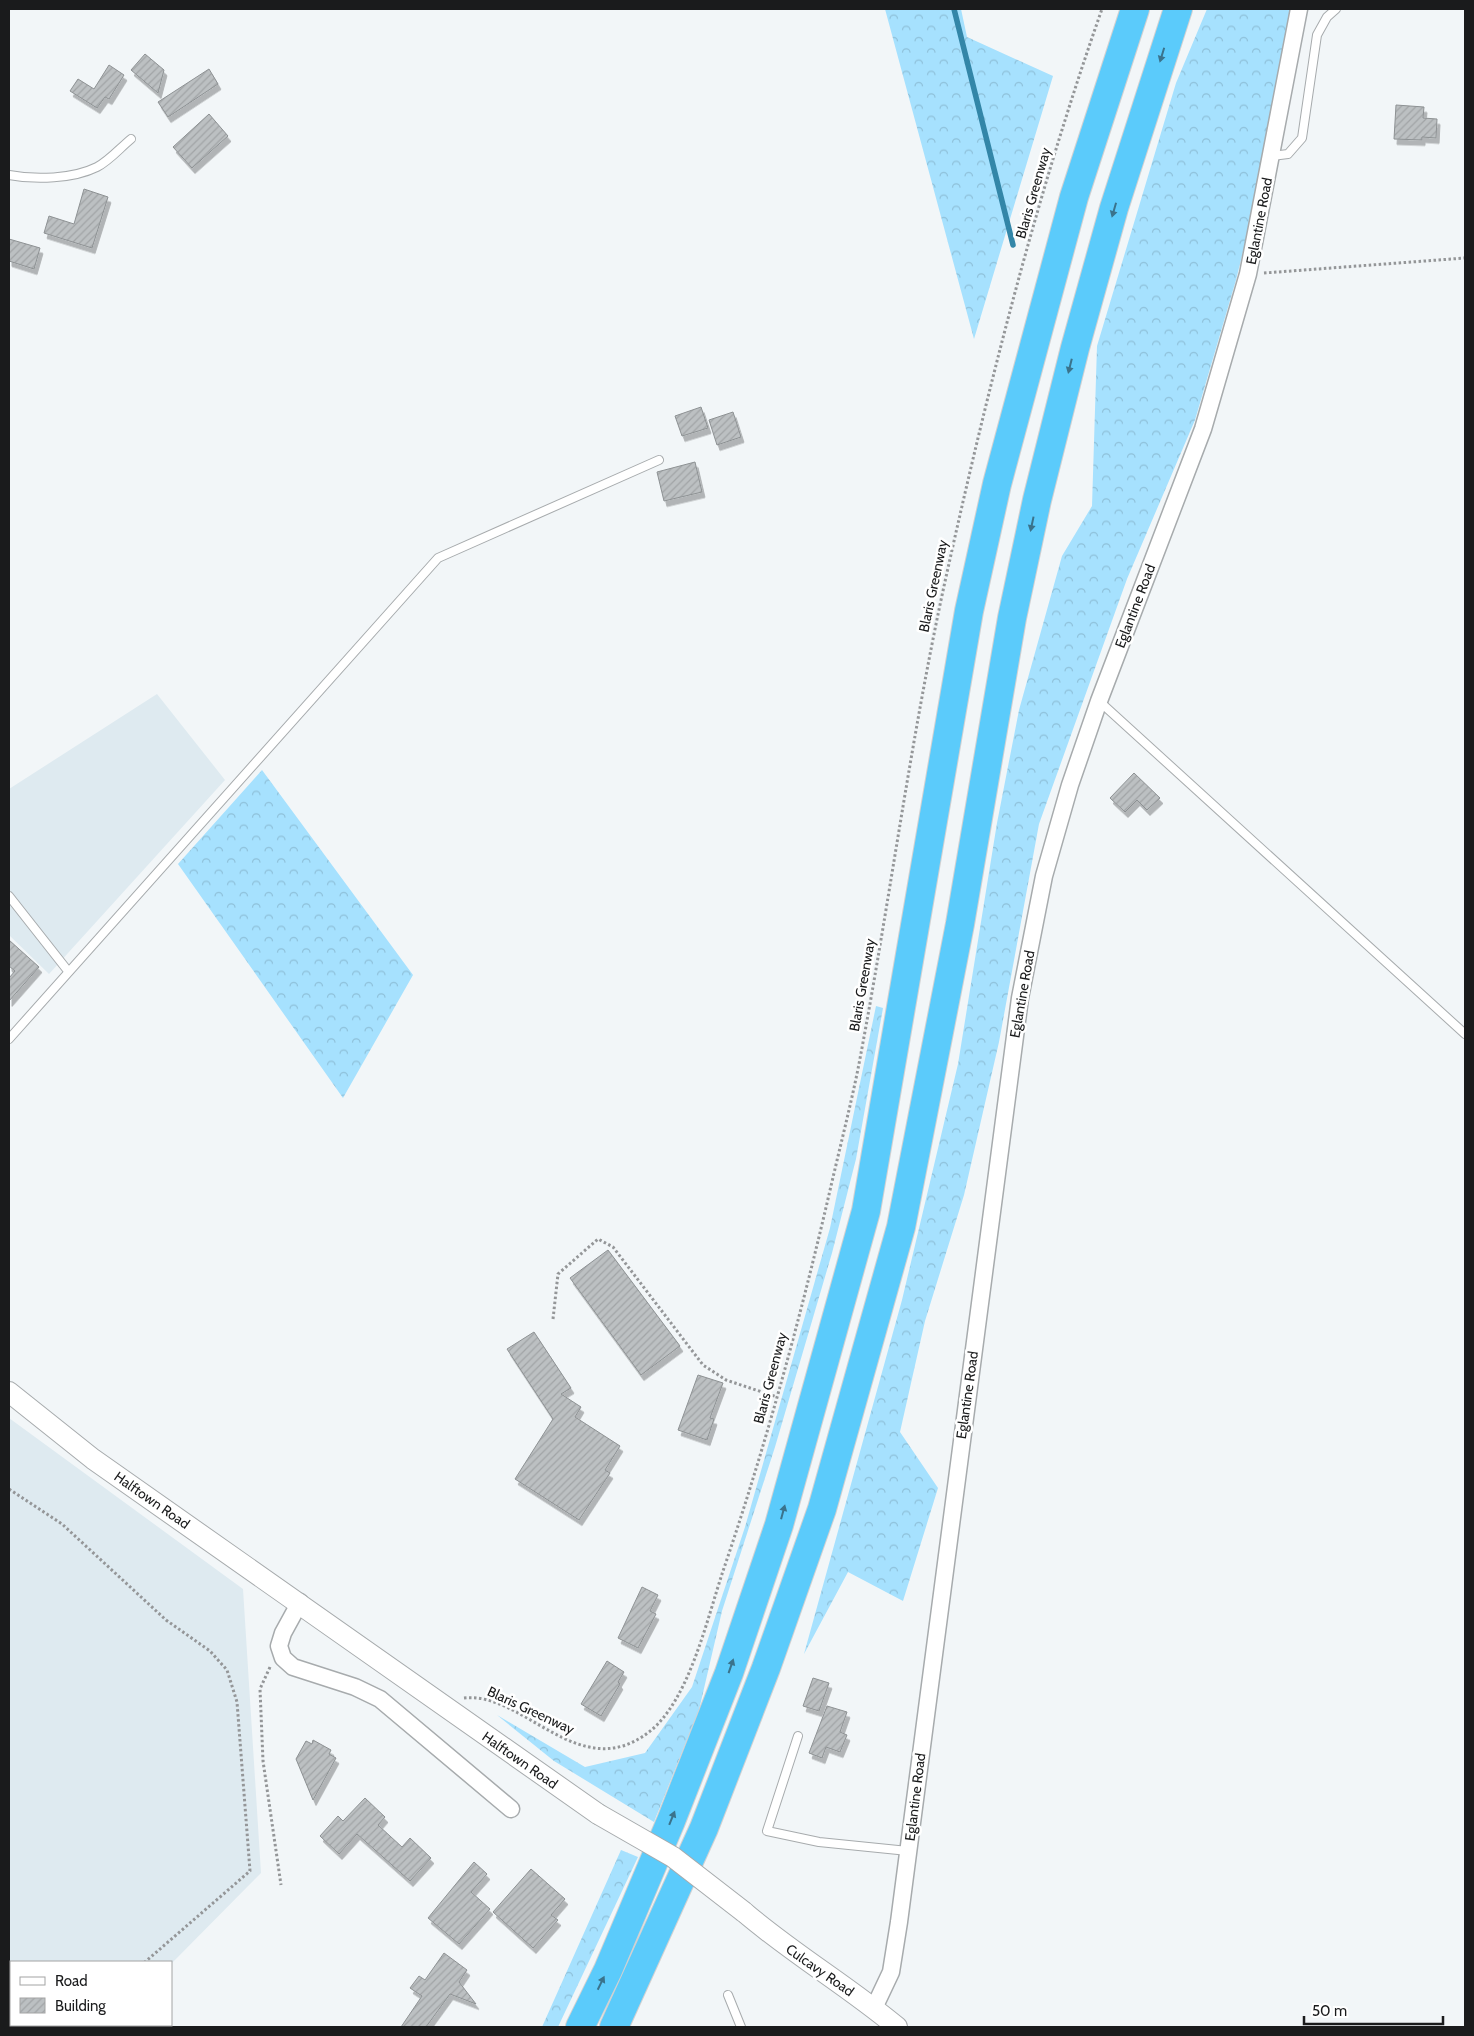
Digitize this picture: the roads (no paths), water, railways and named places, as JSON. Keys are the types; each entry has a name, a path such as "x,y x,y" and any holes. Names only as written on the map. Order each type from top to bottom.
{"highway":[{"path":"580,2027 608,1970 667,1830 729,1672 779,1525 866,1211 969,611 997,484 1074,197 1135,9"},
{"path":"614,2027 704,1828 770,1659 822,1509 898,1236 960,924 1012,618 1037,500 1075,348 1114,208 1178,9"}],"street":[{"name":"Eglantine Road","path":"874,2008 891,1972 1020,998 1044,876 1070,786 1099,701 1203,430 1248,274 1299,9"},
{"name":"Halftown Road","path":"9,1392 93,1458 300,1602 443,1706 598,1814 673,1857 744,1912"},
{"path":"300,1602 283,1633 279,1646 283,1658 293,1666 355,1686 380,1699 511,1808"},
{"name":"Culcavy Road","path":"744,1912 771,1935 874,2008 896,2027"}],"lane":[{"path":"1272,156 1288,154 1302,138 1317,36 1327,17 1336,9"},
{"path":"9,175 24,178 60,177 97,167 131,139"},
{"path":"9,1039 438,558 659,460"},
{"path":"1099,701 1465,1034"},
{"path":"9,896 68,971"},
{"path":"798,1736 767,1831 819,1842 908,1851"},
{"path":"728,1995 741,2027"}],"waterway":[{"path":"954,9 1013,245"}]}
